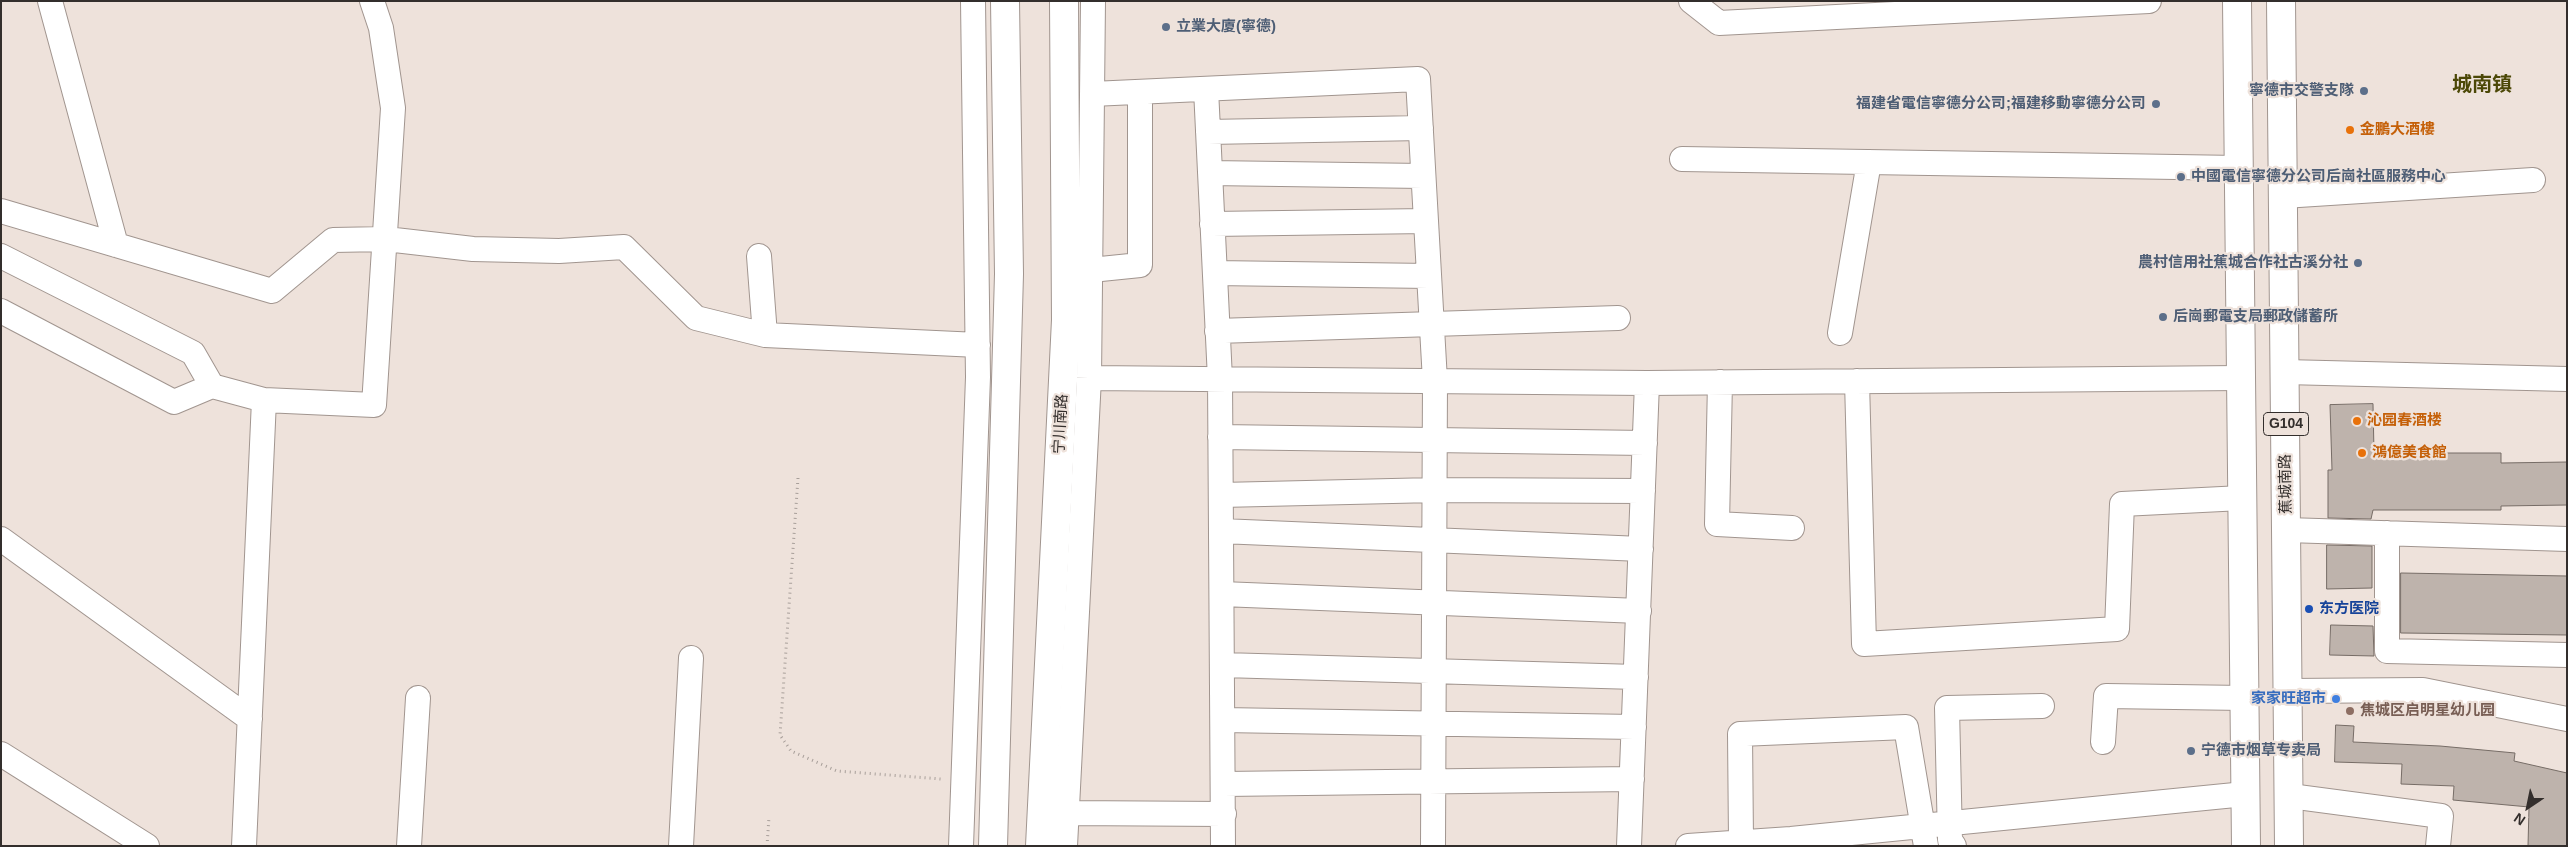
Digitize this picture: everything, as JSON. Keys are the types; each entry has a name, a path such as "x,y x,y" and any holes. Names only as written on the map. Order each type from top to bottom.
{"main road":[{"path":"992,846 1009,274 1006,1"},
{"name":"宁川南路","path":"1040,846 1066,320 1064,1"},
{"name":"G104","path":"2236,1 2246,846"},
{"name":"蕉城南路","path":"2281,1 2289,846"}],"street":[{"path":"50,1 116,245"},
{"path":"1,311 174,402 212,386 264,400 374,405 393,108 381,28 372,1"},
{"path":"962,846 978,345 973,1"},
{"path":"1065,846 1088,378 1091,270 1093,1"},
{"path":"1691,1 1719,23 2149,1"},
{"path":"1092,94 1418,79 1435,381 1433,846"},
{"path":"1206,89 1220,378 1223,846"},
{"path":"1091,270 1140,265 1140,92"},
{"path":"1208,132 1421,128"},
{"path":"1682,159 2238,168"},
{"path":"1840,333 1869,162"},
{"path":"1210,174 1423,176"},
{"path":"2283,196 2533,180"},
{"path":"1,211 272,291 333,240 386,239 472,249 559,250 624,247 696,318 765,335 978,345"},
{"path":"1212,224 1426,221"},
{"path":"1,256 194,353 212,386"},
{"path":"759,256 765,335"},
{"path":"1214,273 1429,276"},
{"path":"1218,332 1618,318"},
{"path":"2285,372 2567,379"},
{"path":"1088,378 1647,383 2241,378"},
{"path":"1857,381 1864,644 2117,629 2122,504 2242,498"},
{"path":"1720,382 1717,524 1792,528"},
{"path":"1629,846 1647,383"},
{"path":"244,846 264,400"},
{"path":"1220,437 1645,443"},
{"path":"1221,495 1435,490 1643,492"},
{"path":"2287,530 2567,539"},
{"path":"1222,531 1434,542 1641,549"},
{"path":"2388,533 2387,651 2567,655"},
{"path":"1,540 250,719"},
{"path":"1222,594 1638,611"},
{"path":"681,846 691,658"},
{"path":"1223,665 1636,677"},
{"path":"2289,692 2422,690 2567,719"},
{"path":"2103,742 2106,696 2244,698"},
{"path":"409,846 418,698"},
{"path":"1954,846 1950,840 1947,708 2042,706"},
{"path":"1223,720 1634,727"},
{"path":"1741,841 1740,734 1906,727 1925,835"},
{"path":"1,754 147,846"},
{"path":"1224,784 1433,783 1632,779"},
{"path":"1688,846 1741,841 1790,843 1925,835 1951,821 2245,794"},
{"path":"2290,796 2441,816 2438,846"},
{"path":"1066,813 1224,814"}],"path":[{"path":"798,478 780,735 791,751 837,771 964,781"},
{"path":"766,846 769,817"}],"building":[{"path":"2373,404 2374,453 2501,453 2501,463 2567,462 2567,505 2501,506 2501,510 2373,510 2371,519 2328,518 2328,470 2332,470 2330,405"},
{"path":"2327,545 2372,546 2372,588 2327,589"},
{"path":"2401,573 2567,576 2567,635 2401,633"},
{"path":"2331,625 2373,626 2374,656 2330,655"},
{"path":"2336,725 2354,726 2353,742 2440,746 2515,753 2514,761 2567,773 2567,846 2528,846 2529,807 2453,800 2454,786 2401,784 2402,764 2335,762"}],"place":[{"name":"立業大廈(寧德)","path":"1166,27"},
{"name":"寧德市交警支隊","path":"2364,91"},
{"name":"福建省電信寧德分公司;福建移動寧德分公司","path":"2156,104"},
{"name":"金鵬大酒樓","path":"2350,130"},
{"name":"中國電信寧德分公司后崗社區服務中心","path":"2181,177"},
{"name":"農村信用社蕉城合作社古溪分社","path":"2358,263"},
{"name":"后崗郵電支局郵政儲蓄所","path":"2163,317"},
{"name":"沁园春酒楼","path":"2357,421"},
{"name":"鴻億美食館","path":"2362,453"},
{"name":"东方医院","path":"2309,609"},
{"name":"家家旺超市","path":"2336,699"},
{"name":"焦城区启明星幼儿园","path":"2350,711"},
{"name":"宁德市烟草专卖局","path":"2191,751"}],"district":[{"name":"城南镇","path":"2482,85"}]}
